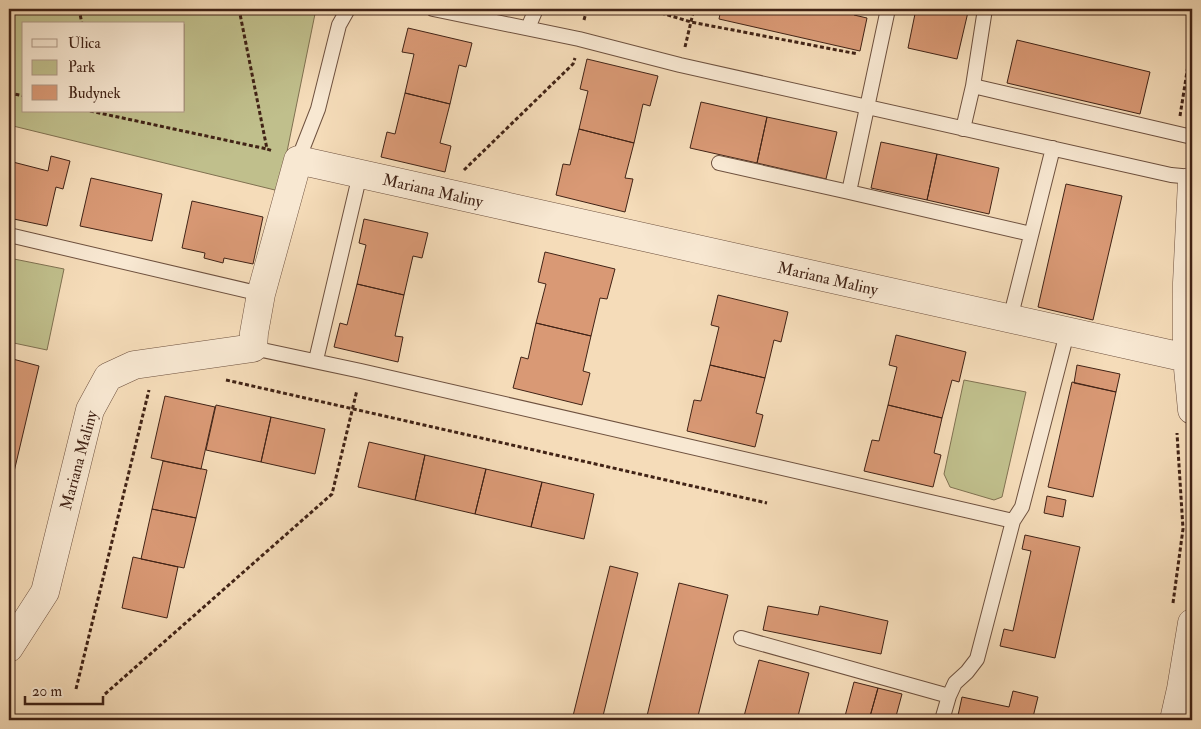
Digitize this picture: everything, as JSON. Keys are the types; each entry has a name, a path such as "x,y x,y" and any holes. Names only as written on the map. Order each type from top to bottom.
{"street":[{"name":"Mariana Maliny","path":"298,160 1187,358"},
{"path":"254,348 254,333 261,294 298,160"},
{"path":"1192,182 1187,282 1187,358 1192,410"},
{"name":"Mariana Maliny","path":"9,648 45,592 90,410 108,377 134,365 254,348"},
{"path":"1174,720 1182,688 1192,622"}],"lane":[{"path":"298,160 318,110 339,25 348,9"},
{"path":"433,9 447,10 579,39 680,66 962,129 1171,175 1192,177"},
{"path":"528,28 536,9"},
{"path":"850,192 888,9"},
{"path":"962,129 972,86 985,9"},
{"path":"972,86 1192,137"},
{"path":"1010,319 1053,148"},
{"path":"719,163 1031,234"},
{"path":"316,360 360,174"},
{"path":"9,235 261,294"},
{"path":"942,720 949,696 956,683 976,659 1013,521 1022,507 1068,333"},
{"path":"254,348 316,360 1013,521"},
{"path":"741,638 949,696"}],"path":[{"path":"79,9 82,22"},
{"path":"239,9 266,149"},
{"path":"452,194 455,179 573,64 587,9"},
{"path":"656,9 691,22 878,58"},
{"path":"680,66 694,9"},
{"path":"9,93 22,96"},
{"path":"104,113 266,149 298,160"},
{"path":"105,694 332,494 362,371"},
{"path":"220,379 766,503"},
{"path":"76,689 151,382"}],"green space":[{"path":"9,9 316,9 279,191 9,125"},
{"path":"9,258 64,269 47,350 9,342"},
{"path":"964,380 1026,392 1002,497 994,500 950,487 944,474"}],"building":[{"path":"721,9 844,9 854,11 854,15 867,18 860,51 719,19"},
{"path":"916,9 954,9 968,12 957,59 908,48"},
{"path":"408,28 472,43 466,67 459,65 450,104 405,93 414,54 402,52"},
{"path":"1017,40 1150,72 1140,114 1007,83"},
{"path":"587,59 658,76 650,106 643,104 634,143 579,129 588,91 580,89"},
{"path":"405,93 450,104 440,143 451,146 445,172 381,157 387,132 395,134"},
{"path":"701,102 767,117 757,163 690,148"},
{"path":"767,117 837,132 826,179 757,163"},
{"path":"579,129 634,143 625,178 633,179 625,212 556,195 563,164 570,165"},
{"path":"881,142 937,154 927,200 871,188"},
{"path":"937,154 999,168 989,214 927,200"},
{"path":"51,156 70,161 63,189 56,187 47,226 9,218 9,161 48,171"},
{"path":"91,178 162,194 152,241 80,226"},
{"path":"1066,184 1122,196 1093,320 1038,307"},
{"path":"192,201 263,217 253,264 224,258 223,263 204,258 205,253 182,248"},
{"path":"364,219 428,233 422,258 413,256 404,295 357,284 366,245 359,243"},
{"path":"545,252 615,269 607,299 600,298 591,336 536,323 546,284 538,282"},
{"path":"357,284 404,295 395,336 403,337 398,362 334,347 340,323 347,325"},
{"path":"718,295 788,312 781,342 774,340 765,378 710,365 719,327 711,325"},
{"path":"536,323 591,336 583,371 590,373 582,405 513,388 521,357 528,359"},
{"path":"896,335 966,352 959,382 952,380 942,418 888,405 897,367 889,365"},
{"path":"9,358 39,366 9,493"},
{"path":"710,365 765,378 756,413 763,415 755,447 687,431 694,400 701,401"},
{"path":"1077,365 1120,374 1116,392 1074,383"},
{"path":"1072,382 1116,392 1093,497 1048,487"},
{"path":"165,396 215,407 201,469 151,458"},
{"path":"216,405 271,417 261,462 206,450"},
{"path":"888,405 942,418 934,453 941,455 933,487 864,471 872,440 879,441"},
{"path":"271,417 325,429 315,474 261,462"},
{"path":"369,442 425,455 415,500 358,487"},
{"path":"425,455 486,469 475,514 415,500"},
{"path":"163,461 207,470 196,518 152,509"},
{"path":"486,469 542,482 531,527 475,514"},
{"path":"542,482 594,494 584,539 531,527"},
{"path":"1047,496 1066,500 1063,517 1044,513"},
{"path":"152,509 196,518 184,568 141,559"},
{"path":"1025,535 1080,547 1055,658 1000,646 1004,629 1013,631 1031,551 1022,549"},
{"path":"133,557 178,567 167,618 122,608"},
{"path":"610,566 638,573 602,720 572,720"},
{"path":"679,583 728,595 697,720 646,720"},
{"path":"768,606 818,615 820,606 888,621 881,654 763,630"},
{"path":"759,660 809,673 797,720 743,720"},
{"path":"854,682 878,688 869,720 844,720"},
{"path":"878,688 902,694 895,720 869,720"},
{"path":"1013,691 1038,697 1033,717 1042,720 957,720 962,697 1009,707"}]}
